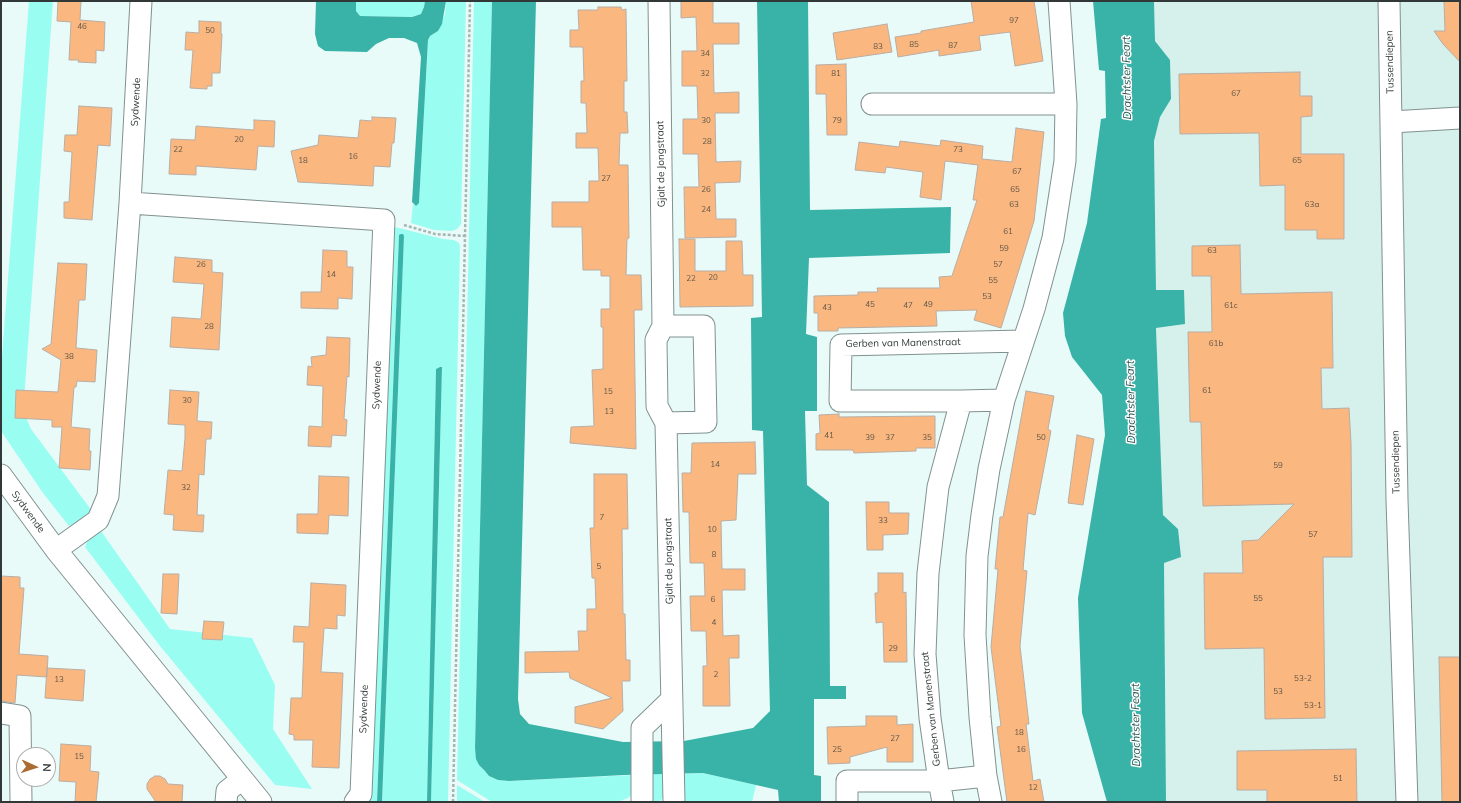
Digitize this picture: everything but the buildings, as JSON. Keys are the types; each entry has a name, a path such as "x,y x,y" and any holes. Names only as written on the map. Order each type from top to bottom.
{"street":[{"name":"Sydwende","path":"56,550 98,520 108,496 130,203 141,1"},
{"name":"Gjalt de Jongstraat","path":"659,1 663,326 656,340 657,406 666,422 674,802"},
{"path":"991,802 986,776 980,717 975,635 977,556 989,470 1004,400 1034,309 1053,238 1065,161 1066,104 1059,1"},
{"name":"Tussendiepen","path":"1389,1 1396,500 1407,802"},
{"path":"872,104 1066,104"},
{"path":"1391,122 1460,118"},
{"path":"130,203 384,220"},
{"name":"Sydwende","path":"355,802 361,794 384,220"},
{"path":"663,326 704,326 706,422 666,422"},
{"name":"Gerben van Manenstraat","path":"1004,400 840,401 841,344 1023,342"},
{"name":"Gerben van Manenstraat","path":"943,802 930,718 925,654 928,573 938,487 960,401"},
{"name":"Sydwende","path":"1,475 56,550 241,780 261,802"},
{"path":"642,802 642,728 672,700"},
{"path":"1,713 20,716 21,802"},
{"name":"Gerben van Manenstraat","path":"847,802 847,781 939,781 986,776"},
{"path":"226,802 227,791 241,780"}],"path":[{"path":"453,802 470,1"},
{"path":"384,220 436,234 465,236"}],"shaded area":[{"path":"29,1 53,1 24,413 31,429 92,511 77,523 69,526 43,493 1,431 1,370"},
{"path":"356,1 425,1 421,14 412,17 360,16 356,11"},
{"path":"446,1 466,1 461,224 457,229 452,231 434,230 411,223 413,204 416,206 419,203 428,40 430,36 438,31 445,14"},
{"path":"474,1 492,1 475,748 479,765 489,776 498,780 509,781 633,775 633,791 631,795 620,801 492,802 457,780"},
{"path":"1154,1 1460,1 1460,802 1166,802 1164,563 1178,529 1163,515 1156,328 1185,324 1156,290 1154,141 1160,117 1171,99 1170,60 1155,41"},
{"path":"391,226 443,239 454,240 459,243 460,246 448,802 431,802 442,367 440,367 436,369 427,802 382,802 404,236 399,235 377,802 366,802"},
{"path":"101,531 170,629 252,638 275,685 273,729 312,789 275,785 160,646 85,547 88,540"},
{"path":"703,773 756,785 752,802 684,802 683,774"},
{"path":"649,774 667,774 665,796 659,802 651,802"},
{"path":"457,785 485,802 457,802"}],"water":[{"path":"316,1 356,1 356,11 360,16 412,17 421,14 425,1 446,1 442,24 438,31 430,36 428,40 419,203 416,206 412,202 421,57 417,43 404,38 389,38 376,44 367,52 325,51 318,46 315,34"},
{"path":"492,1 536,1 518,699 520,714 529,724 623,742 684,741 753,728 770,711 763,431 752,430 751,318 762,317 757,1 808,1 810,210 951,207 950,253 809,258 806,334 817,337 817,411 805,411 807,485 829,502 830,686 846,686 846,699 814,699 814,775 821,776 821,802 779,802 778,790 703,773 624,775 509,781 498,780 489,776 479,765 476,759 475,748"},
{"name":"Drachtster Feart","path":"1093,1 1154,1 1155,41 1170,60 1171,99 1160,117 1154,141 1156,290 1184,290 1185,324 1156,328 1163,515 1178,529 1181,557 1164,563 1166,802 1107,802 1082,713 1078,598 1105,435 1102,395 1072,357 1065,336 1063,313 1087,223 1101,119 1106,118 1105,71 1099,70"},
{"path":"401,234 404,236 382,802 377,802 399,235"},
{"path":"442,367 431,802 427,802 436,369"}]}
